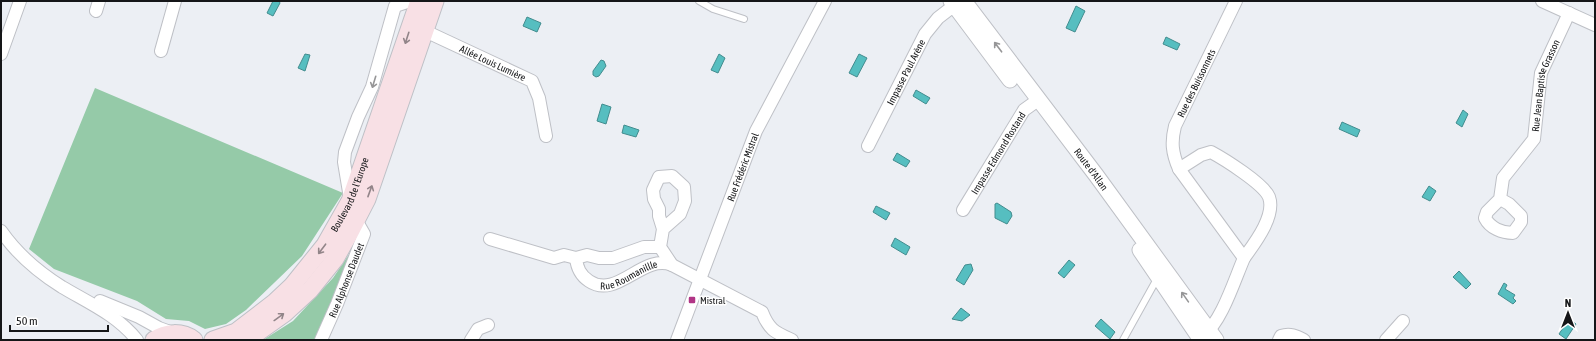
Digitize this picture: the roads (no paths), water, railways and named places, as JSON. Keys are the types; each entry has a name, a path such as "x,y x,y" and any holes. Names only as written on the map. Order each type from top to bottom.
{"main road":[{"name":"Boulevard de l'Europe","path":"214,340 236,332 255,319 292,286 325,245 350,201 419,1"},
{"name":"Boulevard de l'Europe","path":"247,340 285,313 310,290 335,259 369,193 435,1"},
{"path":"154,340 166,334 174,333 188,336 194,340"}],"street":[{"path":"1,54 20,1"},
{"path":"161,51 175,1"},
{"path":"350,201 344,162 345,152 358,117 372,87 395,6 410,1"},
{"name":"Rue Frédéric Mistral","path":"677,340 756,131 825,1"},
{"name":"Rue des Buissonnets","path":"1236,1 1174,126 1172,154 1179,169 1244,258"},
{"path":"1542,1 1595,25"},
{"name":"Route d'Allan","path":"957,2 1093,178 1143,255 1162,274 1206,337"},
{"name":"Impasse Paul Arène","path":"868,146 925,34 938,18 957,2"},
{"name":"Rue Jean Baptiste Grasson","path":"1500,199 1504,178 1534,139 1541,73 1569,13"},
{"name":"Allée Louis Lumière","path":"424,31 532,81 539,98 546,136"},
{"name":"Impasse Edmond Rostand","path":"963,210 1024,110 1034,103"},
{"path":"1179,169 1201,155 1211,152 1263,188 1270,198 1270,210 1260,236 1244,258 1222,307 1206,337"},
{"name":"Rue Alphonse Daudet","path":"321,340 337,304 364,234 356,220"},
{"path":"663,229 660,247 672,265 762,312 767,324 774,331 792,340"},
{"path":"1,231 27,262 62,287 109,313 128,329 137,340"},
{"name":"Rue Roumanillle","path":"490,239 554,258 564,254 576,258 587,254 598,258 613,258 644,247 660,247"},
{"name":"Rue Roumanillle","path":"576,258 577,268 583,278 594,285 608,285 655,263 672,265"},
{"path":"62,287 139,317 159,328 174,333"},
{"path":"1194,320 1222,307"},
{"path":"1386,340 1403,321"},
{"path":"472,340 478,329 488,325"},
{"path":"1279,340 1280,336 1287,334 1304,340"}],"lane":[{"path":"699,1 713,10 744,19"},
{"path":"1123,340 1162,274"}],"water":[{"path":"273,1 279,1 280,3 273,16 267,13"},
{"path":"1076,6 1085,11 1075,32 1066,28"},
{"path":"527,17 541,23 537,32 523,26"},
{"path":"1166,37 1180,44 1177,50 1163,44"},
{"path":"305,54 310,55 305,71 298,68"},
{"path":"719,54 725,58 718,73 711,70"},
{"path":"859,54 867,58 857,77 849,73"},
{"path":"601,60 604,61 606,66 599,76 596,77 593,75 593,71"},
{"path":"916,90 930,98 926,104 913,96"},
{"path":"602,104 611,107 606,124 597,121"},
{"path":"1463,110 1468,114 1462,127 1456,123"},
{"path":"1342,122 1360,130 1357,137 1339,129"},
{"path":"624,125 639,130 636,137 622,133"},
{"path":"897,153 910,161 906,167 893,160"},
{"path":"1429,186 1436,191 1430,201 1422,197"},
{"path":"997,203 1011,212 1012,216 1007,224 995,218 995,204"},
{"path":"876,206 890,213 886,220 873,212"},
{"path":"895,238 910,247 906,255 891,246"},
{"path":"1069,260 1075,265 1064,278 1058,273"},
{"path":"971,264 973,270 964,285 956,280 965,265"},
{"path":"1459,271 1471,284 1466,289 1453,277"},
{"path":"1504,283 1507,285 1505,289 1515,295 1513,298 1516,301 1513,304 1498,294"},
{"path":"961,308 970,315 962,321 952,319"},
{"path":"1101,319 1115,332 1110,339 1095,326"},
{"path":"1569,319 1576,324 1566,339 1559,334"}],"place":[{"name":"Mistral","path":"692,300"}]}
